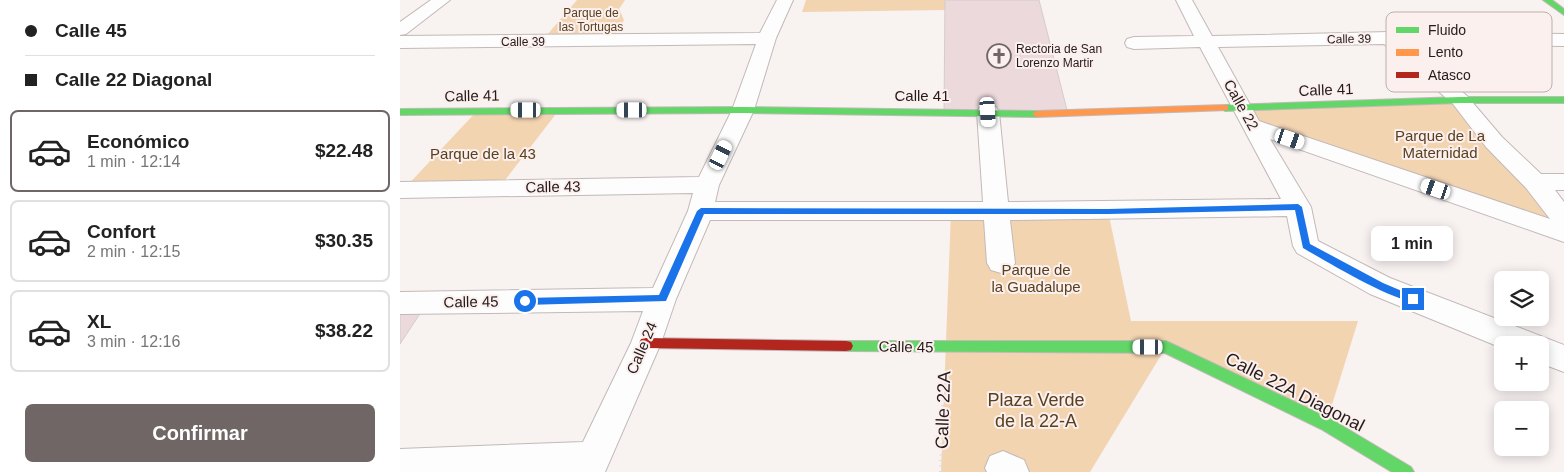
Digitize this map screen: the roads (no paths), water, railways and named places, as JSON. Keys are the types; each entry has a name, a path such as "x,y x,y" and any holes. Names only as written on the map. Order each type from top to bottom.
{"street":[{"path":"400,30 442,0"},
{"name":"Calle 24","path":"589,465 646,343 662,298 701,211 707,185 743,110 767,38 785,0"},
{"name":"Calle 22","path":"1184,0 1298,207 1306,246 1380,286 1507,336"},
{"path":"1547,0 1564,13"},
{"name":"Calle 39","path":"400,42 767,38"},
{"name":"Calle 39","path":"1134,43 1386,38"},
{"path":"1451,92 1460,100 1494,142 1535,182 1564,219"},
{"name":"Calle 41","path":"400,112 743,110 1247,117 1460,100 1564,100"},
{"path":"988,112 1001,263"},
{"path":"1247,117 1564,233"},
{"path":"1535,182 1564,182"},
{"name":"Calle 43","path":"400,190 707,185"},
{"path":"701,211 996,212 1298,207"},
{"name":"Calle 45","path":"400,303 662,298"},
{"name":"Calle 45","path":"646,343 945,348 1166,347"},
{"name":"Calle 22A Diagonal","path":"1166,347 1326,424 1406,472"},
{"path":"1549,353 1564,359"},
{"path":"400,466 589,465"}],"place":[{"name":"Rectoria de San Lorenzo Martir","path":"999,56"}],"park label":[{"name":"Parque de las Tortugas","path":"591,20"},
{"name":"Parque de La Maternidad","path":"1440,144"},
{"name":"Parque de la 43","path":"483,154"},
{"name":"Parque de la Guadalupe","path":"1036,278"},
{"name":"Plaza Verde de la 22-A","path":"1036,410"}]}
